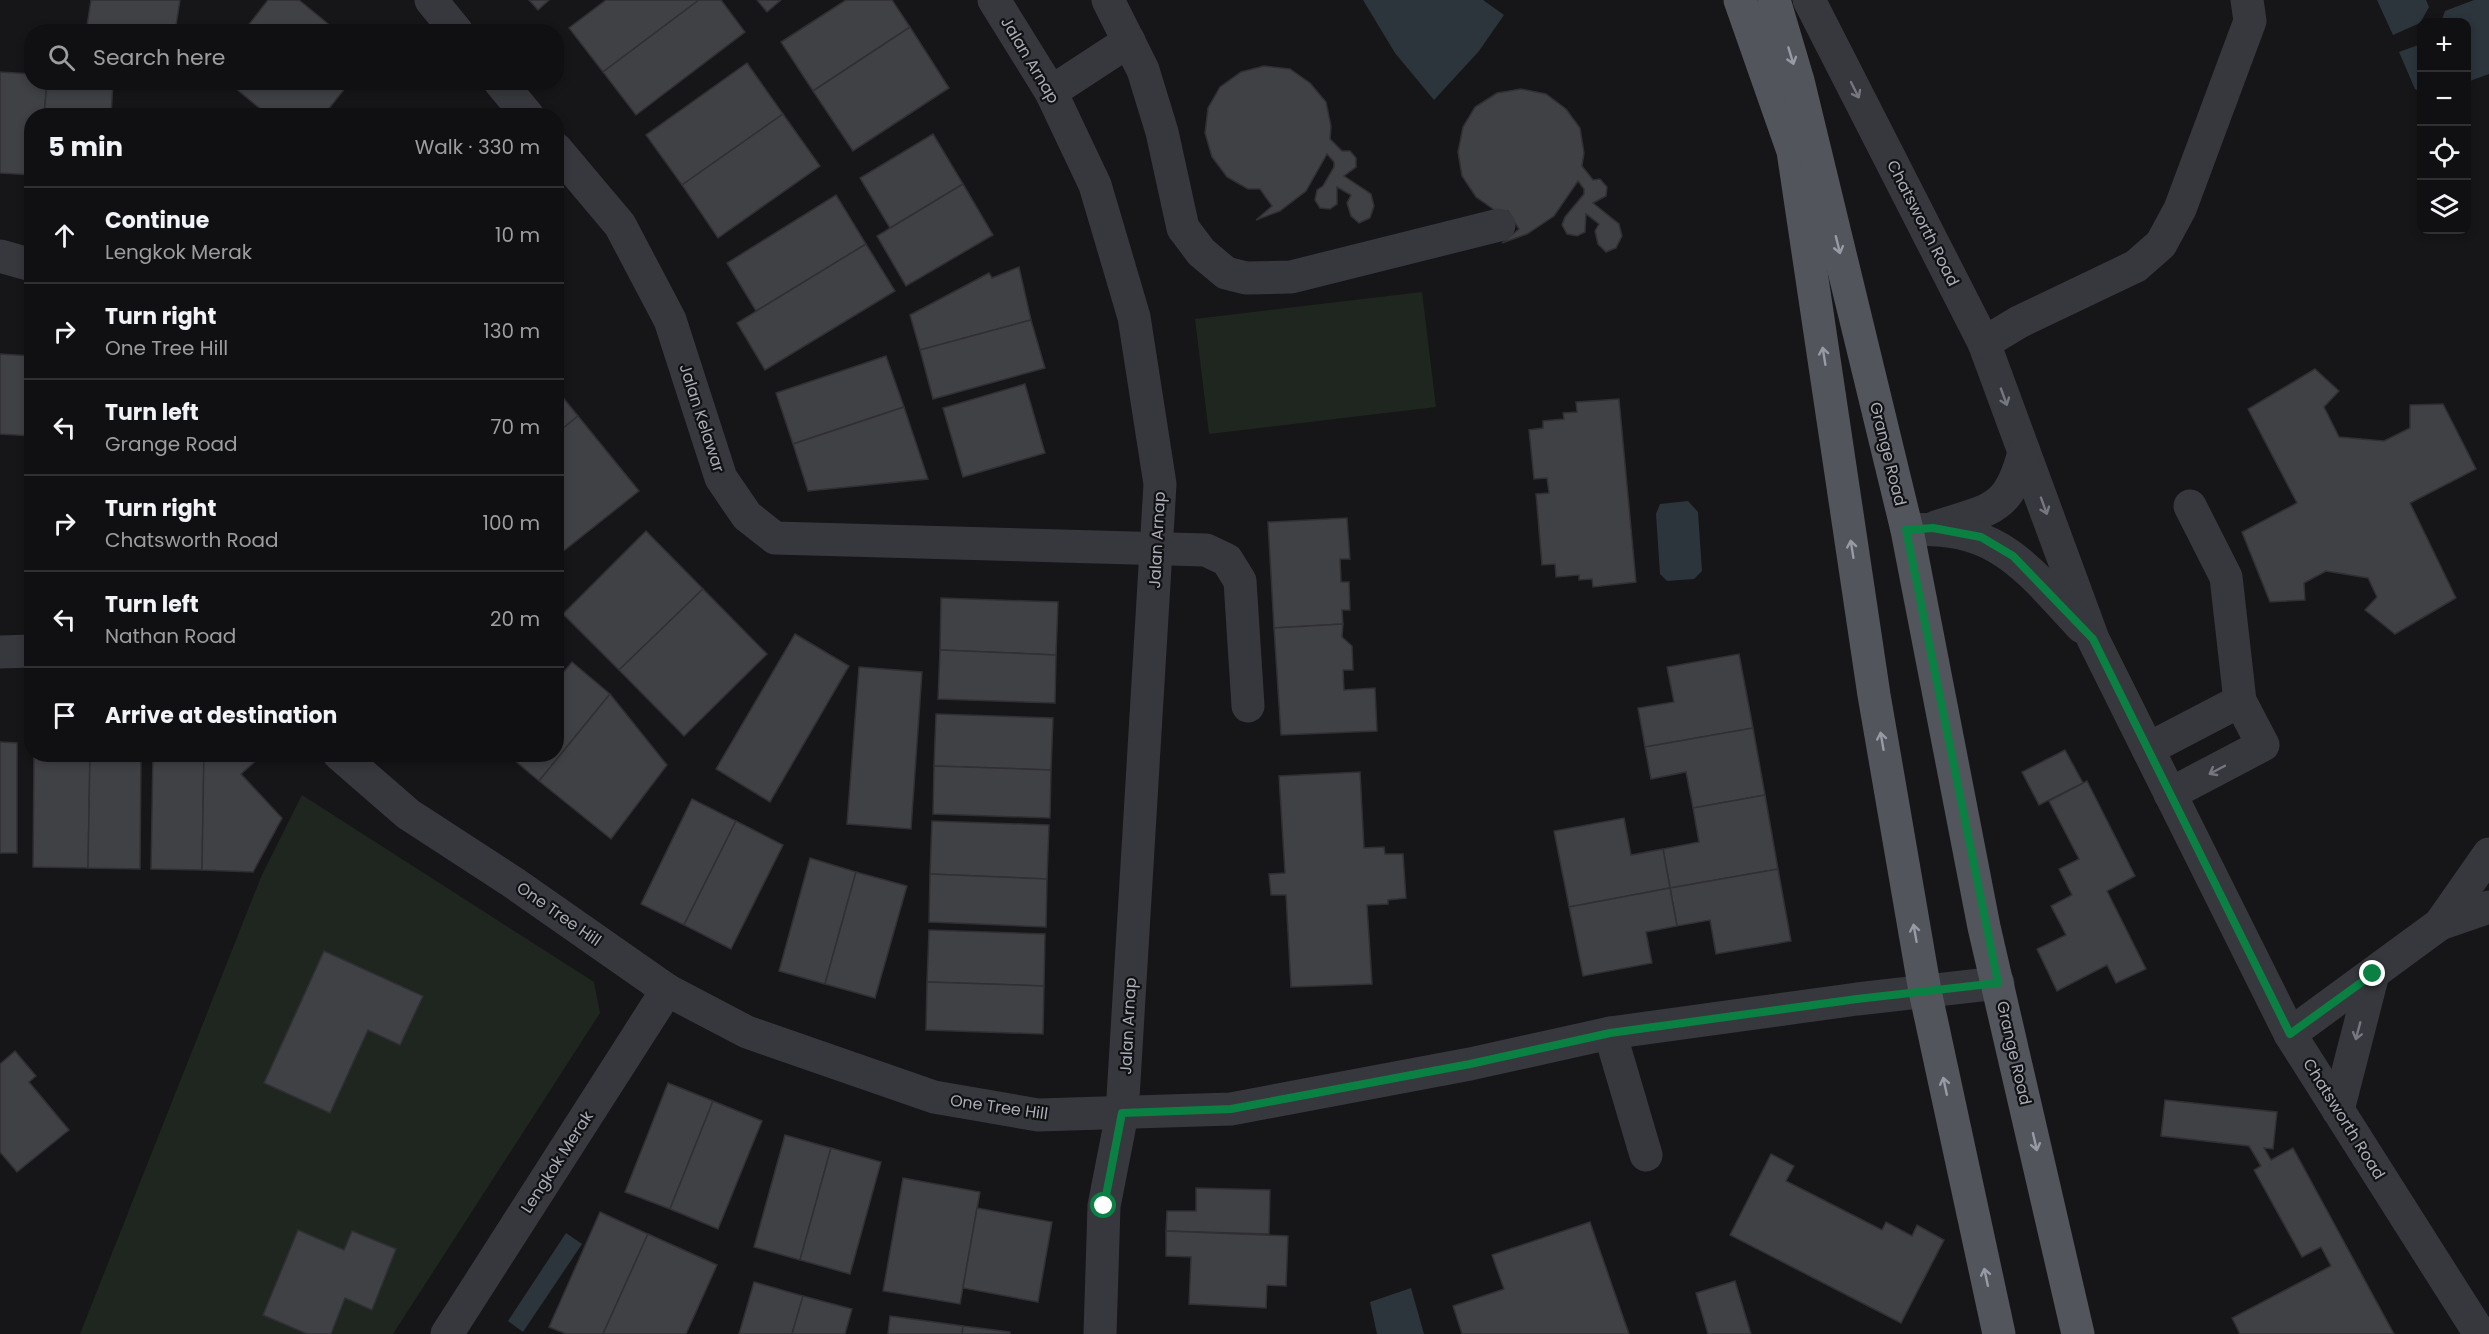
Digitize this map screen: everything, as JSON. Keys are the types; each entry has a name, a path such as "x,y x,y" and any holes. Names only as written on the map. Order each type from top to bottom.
{"main road":[{"path":"1740,0 1793,151 1874,695 1925,991 1999,1334"},
{"name":"Grange Road","path":"1774,0 1920,529 1998,983 2078,1334"}],"street":[{"path":"431,0 450,24"},
{"name":"Jalan Arnap","path":"994,0 1051,92 1095,185 1134,318 1160,484 1122,1113"},
{"path":"1108,0 1143,70 1162,132 1183,228 1201,252 1226,273 1246,278 1291,278 1498,225"},
{"name":"Chatsworth Road","path":"1809,0 1984,343 2093,639 2290,1034 2480,1334"},
{"path":"1984,343 2019,322 2136,266 2161,244 2180,209 2250,21 2247,0"},
{"path":"1051,92 1129,41"},
{"path":"507,90 521,108"},
{"name":"Jalan Kelawar","path":"564,158 620,225 670,320 722,478 747,516 775,538 1206,549 1227,560 1240,581 1248,706"},
{"path":"0,256 24,263"},
{"path":"1920,529 1993,508 2006,498 2017,480 2024,452"},
{"path":"2170,794 2263,746 2240,701 2226,576 2190,506"},
{"name":"Chatsworth Road","path":"1920,529 1981,537 2013,556 2093,639"},
{"path":"0,652 24,651"},
{"path":"2148,749 2240,701"},
{"name":"One Tree Hill","path":"348,762 408,814 514,883 667,990 747,1032 934,1097 1038,1116 1231,1109 1447,1069 1610,1033 1998,983"},
{"path":"2440,924 2489,854"},
{"path":"2290,1034 2440,924 2489,907"},
{"path":"2338,1110 2373,974"},
{"name":"Lengkok Merak","path":"447,1334 667,990"},
{"path":"1610,1033 1646,1155"},
{"path":"1100,1334 1104,1206 1122,1113"}],"shaded area":[{"path":"1363,0 1483,0 1504,15 1479,51 1434,100 1395,53"},
{"path":"2377,0 2426,0 2429,7 2423,18 2417,18 2417,24 2393,35"},
{"path":"2474,0 2489,0 2489,74 2471,81 2471,18 2442,18 2445,11"},
{"path":"2417,46 2417,90 2415,89 2399,52"},
{"path":"1422,292 1436,407 1209,434 1195,319"},
{"path":"1688,501 1698,512 1702,571 1694,579 1667,581 1660,574 1656,514 1660,504"},
{"path":"302,795 594,982 600,1013 393,1334 80,1334 261,877"},
{"path":"566,1233 582,1244 523,1332 508,1321"},
{"path":"1411,1288 1424,1334 1377,1334 1370,1302"}],"building":[{"path":"91,0 180,0 176,24 87,24"},
{"path":"268,0 299,0 328,24 249,24"},
{"path":"529,0 549,0 538,10"},
{"path":"606,0 699,0 603,72 569,28"},
{"path":"699,0 721,0 745,32 636,115 603,72"},
{"path":"757,0 781,0 767,12"},
{"path":"846,0 892,0 910,27 813,91 781,42"},
{"path":"910,27 949,88 853,151 813,91"},
{"path":"747,63 783,114 682,185 646,135"},
{"path":"1264,66 1290,69 1310,83 1326,102 1331,126 1330,139 1342,151 1350,151 1356,158 1356,167 1344,176 1371,194 1374,206 1370,218 1359,223 1351,216 1347,203 1351,195 1337,187 1337,204 1330,209 1320,208 1315,200 1317,190 1323,186 1334,167 1334,162 1327,154 1306,191 1280,211 1256,220 1272,206 1260,189 1248,189 1227,177 1212,157 1205,133 1208,108 1220,87 1241,72"},
{"path":"0,72 24,74 24,90 46,90 45,108 24,108 24,174 0,173"},
{"path":"1521,89 1546,94 1566,109 1580,128 1584,153 1582,166 1593,180 1600,179 1607,187 1606,196 1593,203 1619,224 1622,236 1616,248 1606,252 1598,244 1595,231 1599,224 1586,214 1585,232 1577,236 1567,234 1562,225 1565,217 1584,194 1584,189 1578,181 1554,216 1527,234 1502,243 1519,229 1508,211 1496,211 1476,197 1462,176 1458,152 1463,127 1475,107 1497,93"},
{"path":"46,90 113,90 111,108 45,108"},
{"path":"238,90 344,90 329,108 259,108"},
{"path":"783,114 820,166 718,238 682,185"},
{"path":"933,134 963,184 890,228 860,178"},
{"path":"963,184 993,235 906,286 877,236"},
{"path":"836,195 866,244 756,311 727,263"},
{"path":"866,244 895,291 765,370 737,323"},
{"path":"1019,267 1031,320 920,350 910,315 989,273 992,278"},
{"path":"1031,320 1045,368 933,399 920,350"},
{"path":"0,354 24,356 24,436 0,434"},
{"path":"886,356 904,407 793,444 776,393"},
{"path":"2315,369 2339,391 2324,407 2339,437 2384,441 2410,428 2410,405 2443,404 2476,469 2410,503 2456,598 2395,634 2365,610 2377,597 2368,578 2326,571 2304,583 2305,600 2270,602 2242,532 2297,503 2248,409"},
{"path":"1025,384 1045,453 963,477 943,408"},
{"path":"564,399 578,416 564,427"},
{"path":"1619,399 1636,582 1593,587 1592,579 1579,580 1579,575 1556,577 1555,564 1542,565 1536,494 1549,493 1547,478 1534,479 1529,430 1543,428 1543,421 1564,419 1563,413 1577,412 1576,402"},
{"path":"904,407 928,479 808,491 793,444"},
{"path":"578,416 639,491 564,551 564,427"},
{"path":"1347,518 1350,559 1340,559 1341,582 1349,582 1350,610 1342,610 1343,624 1274,628 1268,522"},
{"path":"646,531 703,589 619,670 564,613"},
{"path":"703,589 767,654 684,736 619,670"},
{"path":"941,598 1058,602 1056,655 940,650"},
{"path":"1343,624 1342,637 1352,646 1353,670 1343,670 1344,690 1375,688 1377,731 1281,735 1274,628"},
{"path":"795,634 849,666 770,802 716,769"},
{"path":"940,650 1056,655 1055,703 938,699"},
{"path":"1739,654 1753,728 1645,747 1638,708 1674,702 1667,667"},
{"path":"572,662 610,694 564,750 564,672"},
{"path":"859,667 922,672 911,829 847,824"},
{"path":"610,694 667,765 611,839 539,781 555,762 564,762 564,750"},
{"path":"936,714 1053,718 1051,770 934,766"},
{"path":"1753,728 1765,795 1693,808 1686,772 1651,779 1645,747"},
{"path":"0,742 17,743 17,853 0,853"},
{"path":"2065,750 2083,783 2039,805 2022,772"},
{"path":"34,762 90,762 88,868 33,867"},
{"path":"90,762 141,762 140,869 88,868"},
{"path":"153,762 204,762 202,870 151,869"},
{"path":"204,762 254,762 241,774 282,818 253,872 202,870"},
{"path":"516,762 555,762 539,781"},
{"path":"934,766 1051,770 1050,818 933,814"},
{"path":"1360,772 1364,848 1384,847 1385,854 1403,854 1406,898 1388,900 1388,904 1367,905 1372,984 1291,987 1286,895 1271,895 1269,874 1285,873 1279,776"},
{"path":"2087,781 2135,876 2107,891 2146,969 2116,983 2107,965 2057,991 2037,949 2066,935 2051,906 2072,895 2059,869 2079,859 2049,801"},
{"path":"1765,795 1778,869 1670,888 1663,849 1699,842 1693,808"},
{"path":"692,799 736,821 684,925 641,904"},
{"path":"1624,818 1631,855 1663,849 1670,888 1569,907 1554,831"},
{"path":"736,821 783,845 731,949 684,925"},
{"path":"932,821 1049,825 1047,879 930,874"},
{"path":"810,858 856,872 825,984 779,971"},
{"path":"1778,869 1791,941 1716,954 1710,920 1677,926 1670,888"},
{"path":"856,872 907,886 875,998 825,984"},
{"path":"930,874 1047,879 1046,927 929,922"},
{"path":"1670,888 1677,926 1646,932 1652,963 1583,976 1569,907"},
{"path":"929,930 1045,934 1044,986 927,982"},
{"path":"324,951 423,996 400,1045 368,1030 330,1113 264,1083"},
{"path":"927,982 1044,986 1043,1034 926,1030"},
{"path":"15,1051 36,1076 29,1082 69,1130 17,1172 0,1152 0,1064"},
{"path":"668,1083 713,1101 670,1209 625,1192"},
{"path":"2165,1100 2277,1112 2273,1149 2264,1148 2271,1160 2293,1148 2394,1334 2240,1334 2232,1318 2331,1266 2321,1247 2302,1257 2254,1170 2261,1166 2249,1146 2161,1136"},
{"path":"713,1101 762,1121 718,1229 670,1209"},
{"path":"785,1135 831,1148 800,1260 754,1247"},
{"path":"831,1148 881,1162 850,1274 800,1260"},
{"path":"1771,1154 1794,1166 1786,1181 1882,1230 1886,1222 1912,1236 1917,1225 1944,1240 1901,1323 1730,1235"},
{"path":"903,1178 980,1192 960,1304 883,1291"},
{"path":"1196,1188 1270,1190 1269,1234 1166,1231 1167,1211 1196,1211"},
{"path":"977,1208 1052,1222 1038,1302 963,1288"},
{"path":"600,1212 648,1234 603,1334 566,1334 549,1327"},
{"path":"1590,1222 1629,1334 1462,1334 1453,1306 1504,1289 1492,1255"},
{"path":"298,1230 344,1250 352,1231 396,1249 372,1310 345,1298 331,1334 307,1334 263,1315"},
{"path":"1166,1231 1288,1236 1286,1286 1267,1285 1266,1308 1189,1304 1191,1257 1166,1256"},
{"path":"648,1234 717,1265 686,1334 603,1334"},
{"path":"1735,1281 1751,1334 1708,1334 1696,1293"},
{"path":"754,1282 803,1296 792,1334 739,1334"},
{"path":"803,1296 852,1309 845,1334 792,1334"},
{"path":"890,1316 963,1326 962,1334 888,1334"},
{"path":"963,1326 1010,1332 1010,1334 962,1334"}],"route":[{"path":"1104,1206 1122,1113 1231,1109 1470,1064 1610,1033 1857,999 1998,983 1984,927 1906,530 1933,528 1981,537 2013,556 2093,639 2290,1034 2373,974"}]}
